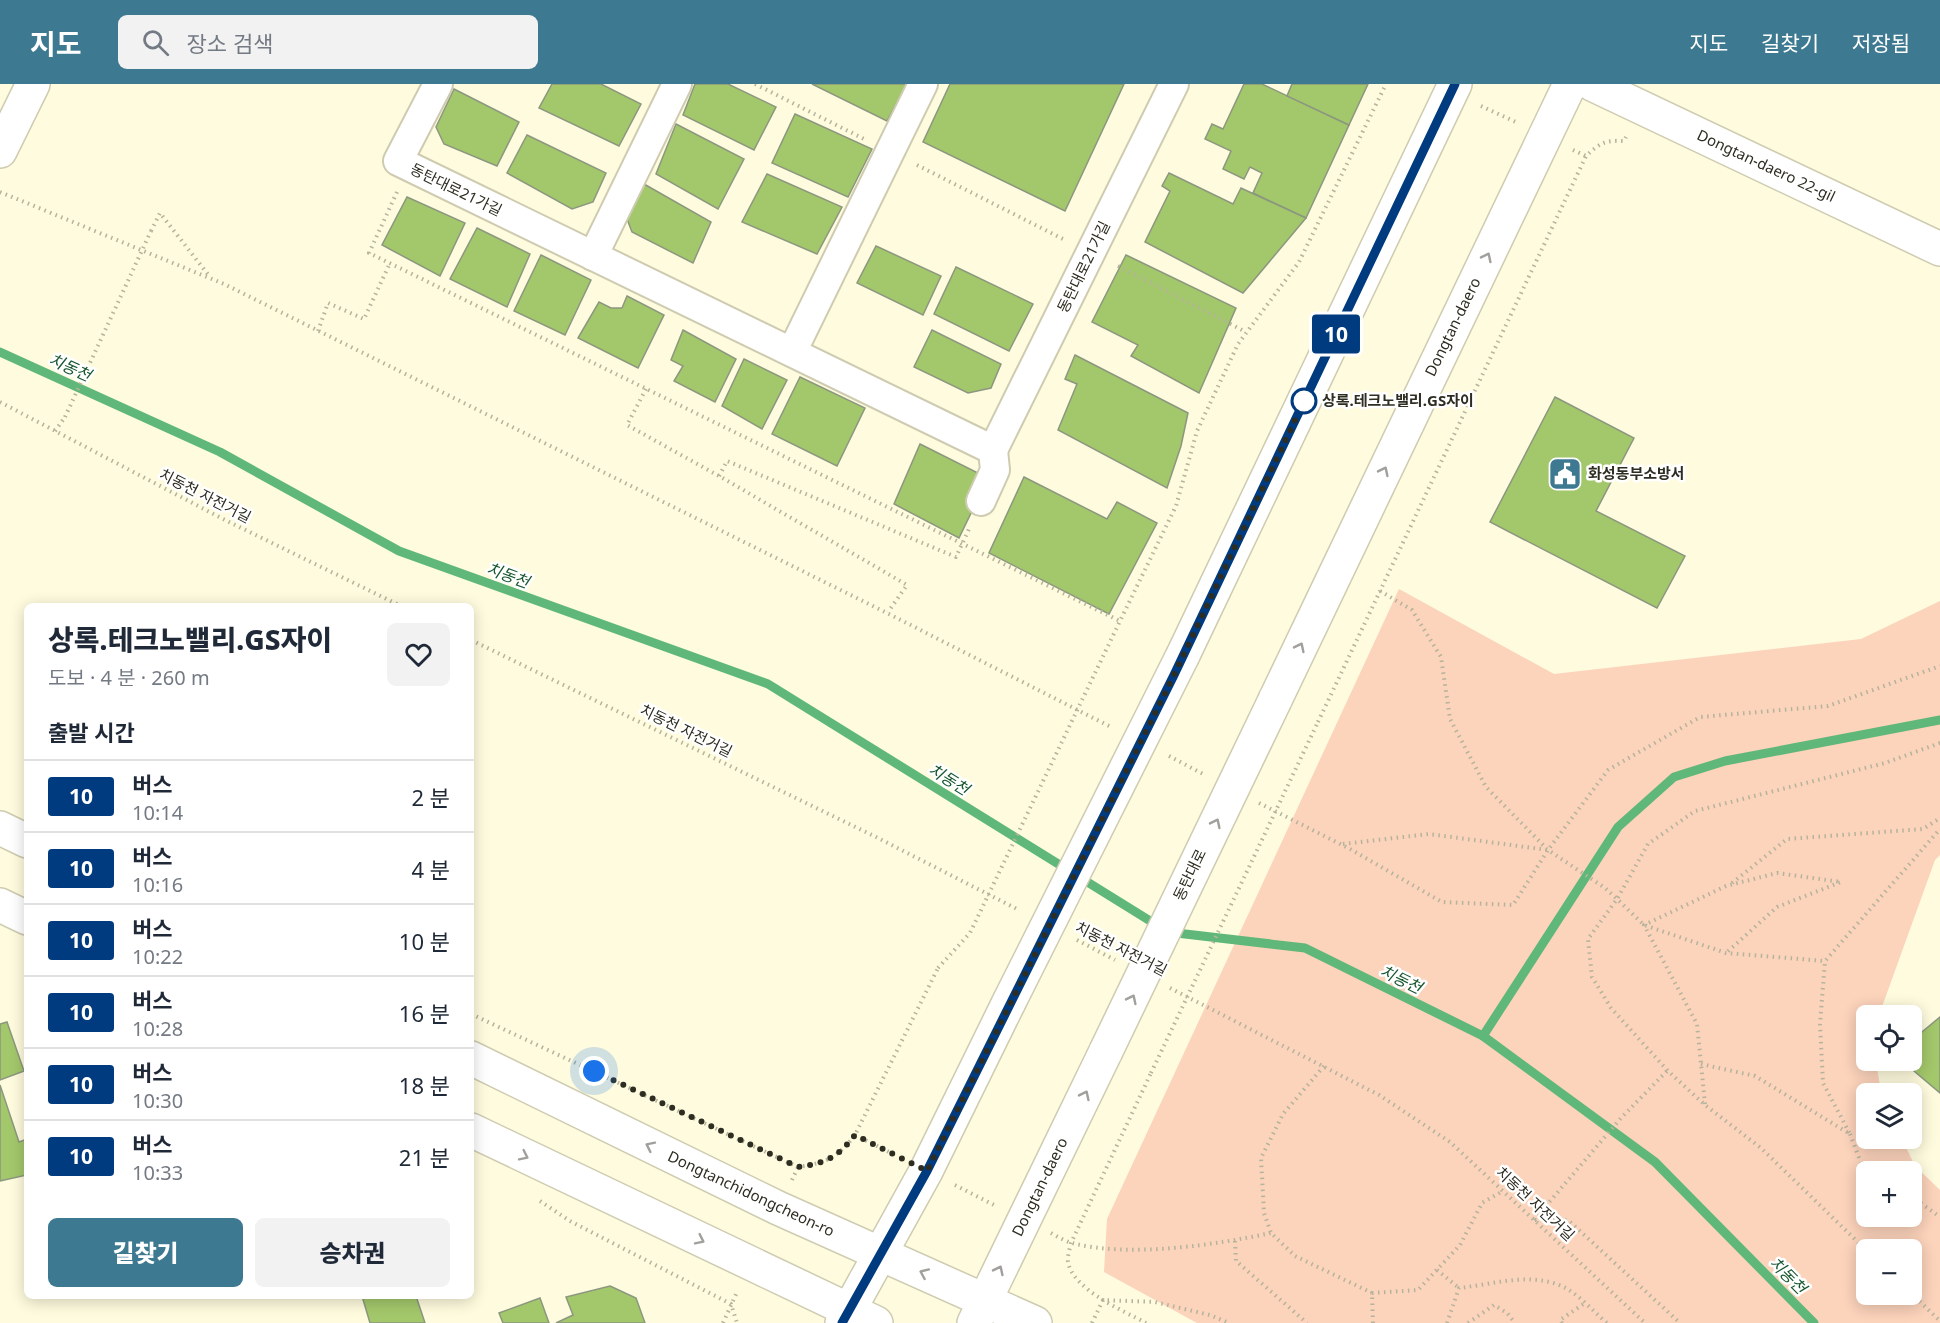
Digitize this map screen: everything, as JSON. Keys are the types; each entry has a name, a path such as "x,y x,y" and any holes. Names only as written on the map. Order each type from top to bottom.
{"main road":[{"path":"0,151 33,84"},
{"name":"Dongtan-daero","path":"1275,700 1570,84"},
{"name":"Dongtan-daero 22-gil","path":"1592,84 1940,249"},
{"path":"474,1131 855,1319 880,1254 927,1171 1183,655 1453,88"},
{"name":"동탄대로","path":"1106,1051 1275,700"},
{"path":"0,828 24,840"},
{"path":"0,905 24,917"},
{"name":"Dongtan-daero","path":"979,1312 1106,1051"},
{"name":"Dongtanchidongcheon-ro","path":"474,1059 778,1208 880,1254 979,1312 1035,1323"}],"street":[{"name":"동탄대로21가길","path":"438,84 398,161 993,450"},
{"path":"593,256 677,84"},
{"path":"792,352 923,84"},
{"name":"동탄대로21가길","path":"981,501 995,470 993,450 1174,84"}],"path":[{"path":"755,84 1246,332"},
{"path":"474,1015 798,1167 819,1164 834,1157 855,1135 938,968 970,933 1176,506 1197,431 1238,344 1299,262 1386,84"},
{"path":"1453,88 1586,156"},
{"path":"1146,1323 1088,1290 1076,1277 1068,1262 1071,1243 1586,156 1598,144 1611,140 1624,141"},
{"path":"409,166 369,253 1120,621"},
{"path":"0,192 210,278 887,613 1122,732"},
{"path":"55,431 65,417 160,213 210,278"},
{"path":"318,331 328,303 364,319 390,263"},
{"path":"646,389 627,425 907,585 887,613"},
{"name":"치동천 자전거길","path":"0,402 222,519 395,603"},
{"path":"719,476 727,461 956,557 981,501"},
{"path":"1380,591 1412,610 1441,657 1450,719 1486,787 1548,850 1605,888 1644,926 1697,1024 1705,1105"},
{"name":"치동천 자전거길","path":"474,641 876,837 1025,914"},
{"path":"1258,802 1341,845 1442,902 1513,905 1548,850 1608,770 1700,717 1828,706 1940,666"},
{"path":"1856,1240 1761,1148 1705,1105 1668,1071 1611,1008 1592,977 1588,939 1617,899 1648,844 1695,811 1885,763 1940,744"},
{"path":"1163,754 1205,775"},
{"path":"1730,885 1787,839 1923,829 1940,818"},
{"path":"1860,1161 1850,1134 1823,1083 1820,1024 1825,961 1940,829"},
{"path":"1341,845 1429,834 1548,850"},
{"path":"1644,926 1730,885 1776,873 1841,882 1776,907 1726,953"},
{"path":"1644,926 1726,953 1825,961"},
{"name":"치동천 자전거길","path":"1068,935 1121,963"},
{"name":"치동천 자전거길","path":"1164,984 1379,1095 1450,1142 1646,1323"},
{"path":"1701,1064 1755,1076 1850,1134"},
{"path":"1324,1066 1283,1114 1261,1158 1264,1213 1271,1233 1295,1256 1372,1293 1418,1290 1460,1245 1482,1203 1503,1190"},
{"path":"1534,1220 1621,1118 1668,1071"},
{"path":"855,1135 1071,1243 1128,1251 1235,1241 1271,1233"},
{"path":"1922,1204 1940,1217"},
{"path":"1534,1220 1568,1220 1680,1323"},
{"path":"570,1221 731,1304 737,1323"},
{"path":"1235,1241 1236,1261 1307,1323"},
{"path":"1437,1270 1459,1288 1536,1279 1553,1282 1571,1291 1607,1323"},
{"path":"1447,1323 1459,1288"},
{"path":"1372,1293 1373,1323"},
{"path":"1092,1323 1103,1300"},
{"path":"1103,1300 1155,1302 1210,1315 1229,1323"},
{"path":"1562,1323 1560,1320 1585,1303"},
{"path":"723,1323 731,1304"},
{"path":"1922,1304 1940,1321"},
{"path":"1467,1323 1474,1321 1494,1305 1507,1313 1515,1323"}],"shaded area":[{"path":"1399,589 1554,674 1861,639 1940,601 1940,855 1935,860 1883,1005 1856,1005 1856,1071 1878,1071 1879,1083 1856,1083 1856,1149 1907,1149 1913,1161 1856,1161 1856,1227 1922,1227 1922,1173 1940,1190 1940,1323 1197,1323 1104,1272 1107,1219"}],"building":[{"path":"552,84 601,84 641,104 619,146 539,108"},
{"path":"695,84 728,84 776,107 754,150 683,115"},
{"path":"812,84 907,84 887,121"},
{"path":"950,84 1124,84 1065,211 923,142"},
{"path":"1244,84 1262,84 1349,125 1306,218 1253,193 1262,173 1250,167 1244,179 1223,169 1231,151 1205,139 1212,124 1223,129"},
{"path":"1292,84 1368,84 1349,125 1287,96"},
{"path":"454,89 519,122 497,166 444,144 436,127"},
{"path":"795,114 872,149 848,197 772,163"},
{"path":"676,124 744,159 718,209 656,174"},
{"path":"527,135 606,173 593,202 572,209 507,173"},
{"path":"1169,173 1233,204 1241,188 1306,218 1243,293 1145,242 1170,191 1162,186"},
{"path":"767,174 842,207 817,254 742,222"},
{"path":"644,184 711,222 693,263 632,232 627,219"},
{"path":"407,197 465,223 440,276 382,245"},
{"path":"477,228 530,254 507,307 450,279"},
{"path":"876,246 941,276 923,315 857,283"},
{"path":"541,255 591,280 565,335 514,311"},
{"path":"1126,255 1236,308 1199,393 1131,356 1138,345 1092,322"},
{"path":"956,267 1033,304 1009,351 934,314"},
{"path":"627,296 664,315 638,368 578,338 599,302 611,308 622,308"},
{"path":"683,330 736,359 715,402 674,381 683,366 671,360"},
{"path":"932,330 1001,364 991,388 968,393 914,367"},
{"path":"1075,355 1188,413 1181,446 1167,488 1058,430 1077,384 1065,379"},
{"path":"744,359 787,380 762,429 722,406"},
{"path":"800,377 865,408 837,466 772,434"},
{"name":"화성동부소방서","path":"1555,397 1634,438 1596,511 1685,556 1657,608 1490,522"},
{"path":"920,444 988,478 959,538 894,504"},
{"path":"1024,477 1107,519 1117,502 1157,523 1109,614 989,553"},
{"path":"1940,1017 1940,1093 1914,1071 1922,1071 1922,1032"},
{"path":"7,1022 24,1071 0,1080 0,1024"},
{"path":"0,1085 19,1142 24,1140 24,1176 0,1181"},
{"path":"610,1286 636,1298 645,1323 556,1323 573,1315 566,1297"},
{"path":"540,1298 549,1323 503,1323 499,1313"},
{"path":"363,1299 417,1299 425,1323 370,1323"}],"waterway":[{"name":"치동천","path":"0,352 220,452 399,551 768,684 1168,932 1305,948 1483,1036 1655,1162 1814,1323"},
{"path":"1483,1036 1618,827 1674,777 1725,761 1940,720"}],"bus line":[{"name":"10","path":"842,1323 927,1171 1009,1002 1174,675 1455,84"}],"place":[{"name":"상록.테크노밸리.GS자이","path":"1304,401"},
{"name":"화성동부소방서","path":"1565,474"}],"route":[{"path":"594,1071 798,1167 819,1164 834,1157 855,1135 927,1171 1009,1002 1174,675 1307,395 1304,401"}]}
